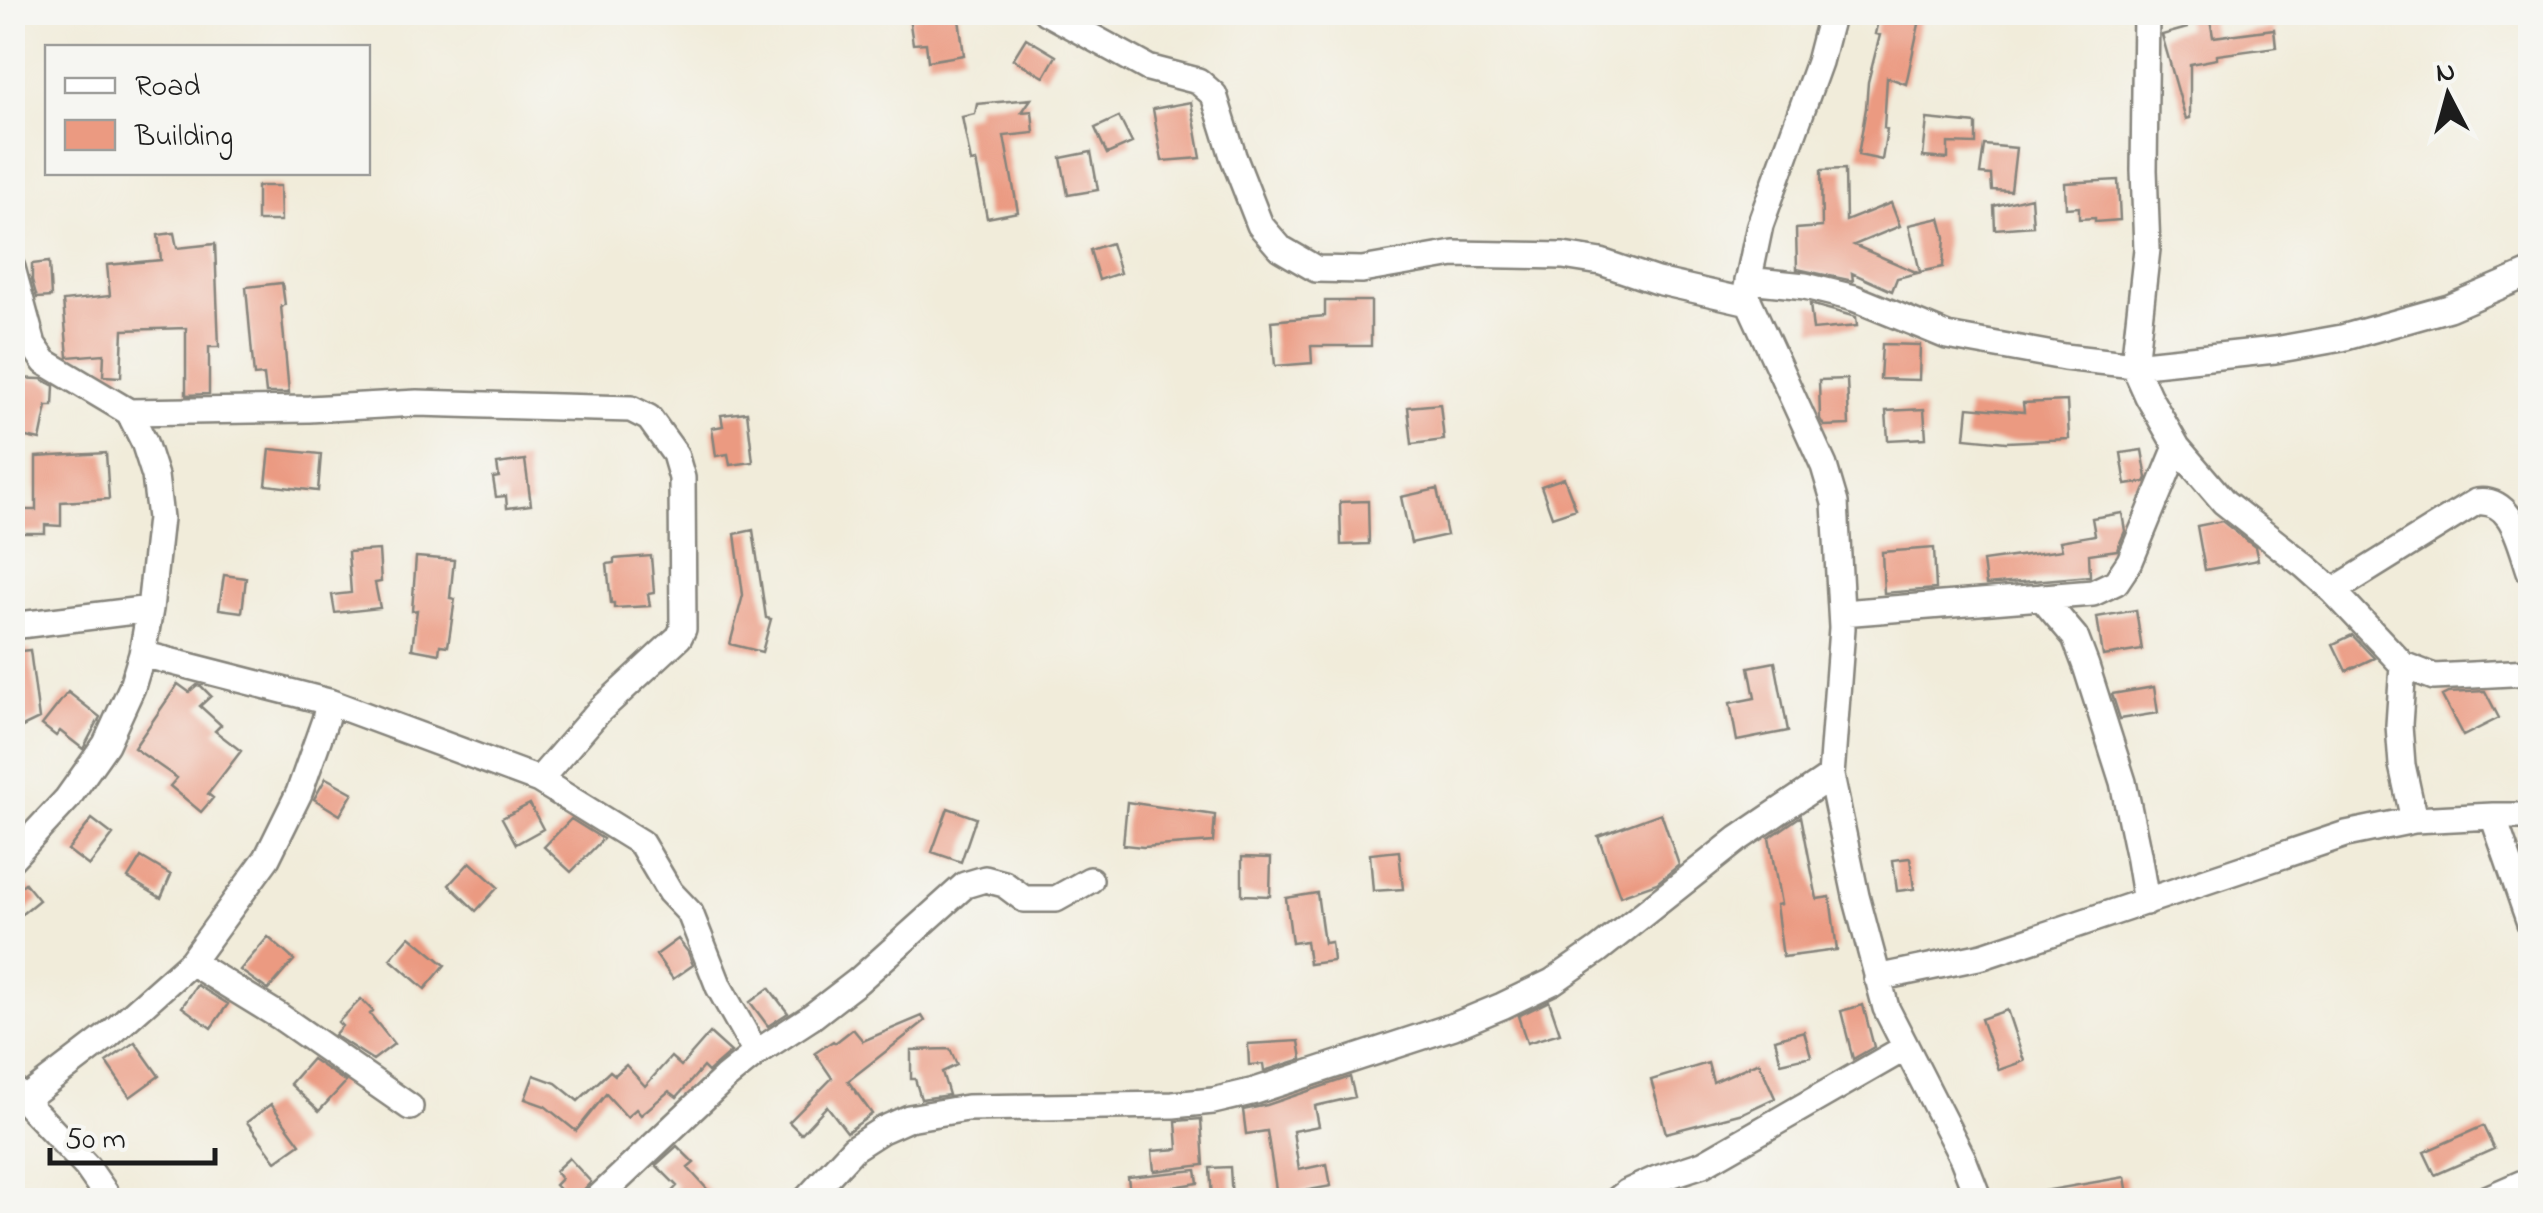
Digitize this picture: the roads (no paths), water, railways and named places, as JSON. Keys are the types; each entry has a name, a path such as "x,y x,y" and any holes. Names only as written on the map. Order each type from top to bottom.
{"street":[{"path":"1046,12 1148,68 1198,81 1209,88 1260,225 1280,248 1316,270 1362,270 1454,254 1562,256 1601,262 1657,281 1748,291 1805,286 1854,298 1946,336 2064,358 2134,365 2275,350 2342,338 2449,308 2530,273"},
{"path":"1832,12 1819,62 1760,225 1748,291 1824,466 1835,503 1842,628 1831,776 1856,896 1886,1008 1963,1159 1978,1200"},
{"path":"2146,12 2147,249 2134,365 2176,447 2224,502 2333,591 2403,665 2434,677 2530,672"},
{"path":"12,268 17,299 33,345 45,362 128,412 144,442 155,476 160,518 150,609 132,686 106,744 67,799 12,858"},
{"path":"128,412 417,403 631,409 648,418 675,454 682,478 683,629 599,712 539,780"},
{"path":"1842,614 2093,592 2116,582 2130,561 2176,447"},
{"path":"2333,591 2476,502 2488,500 2510,516 2530,571"},
{"path":"2040,597 2075,638 2086,666 2123,782 2146,902"},
{"path":"12,626 150,609"},
{"path":"142,654 329,702 539,780 641,843 670,892 690,913 718,987 756,1053"},
{"path":"2403,665 2399,725 2402,764 2414,820"},
{"path":"110,1200 86,1167 18,1094 110,1035 192,962 266,858 299,793 329,702"},
{"path":"806,1200 854,1148 909,1118 967,1108 1173,1106 1213,1101 1454,1026 1552,982 1738,840 1831,776"},
{"path":"2493,816 2530,923"},
{"path":"1877,978 1984,956 2346,834 2414,820 2530,816"},
{"path":"596,1200 725,1078 858,981 965,886 985,878 1004,884 1024,900 1056,899 1090,880"},
{"path":"192,962 280,1016 410,1107"},
{"path":"1617,1200 1657,1179 1703,1164 1905,1048"},
{"path":"2484,1200 2530,1180"}]}
